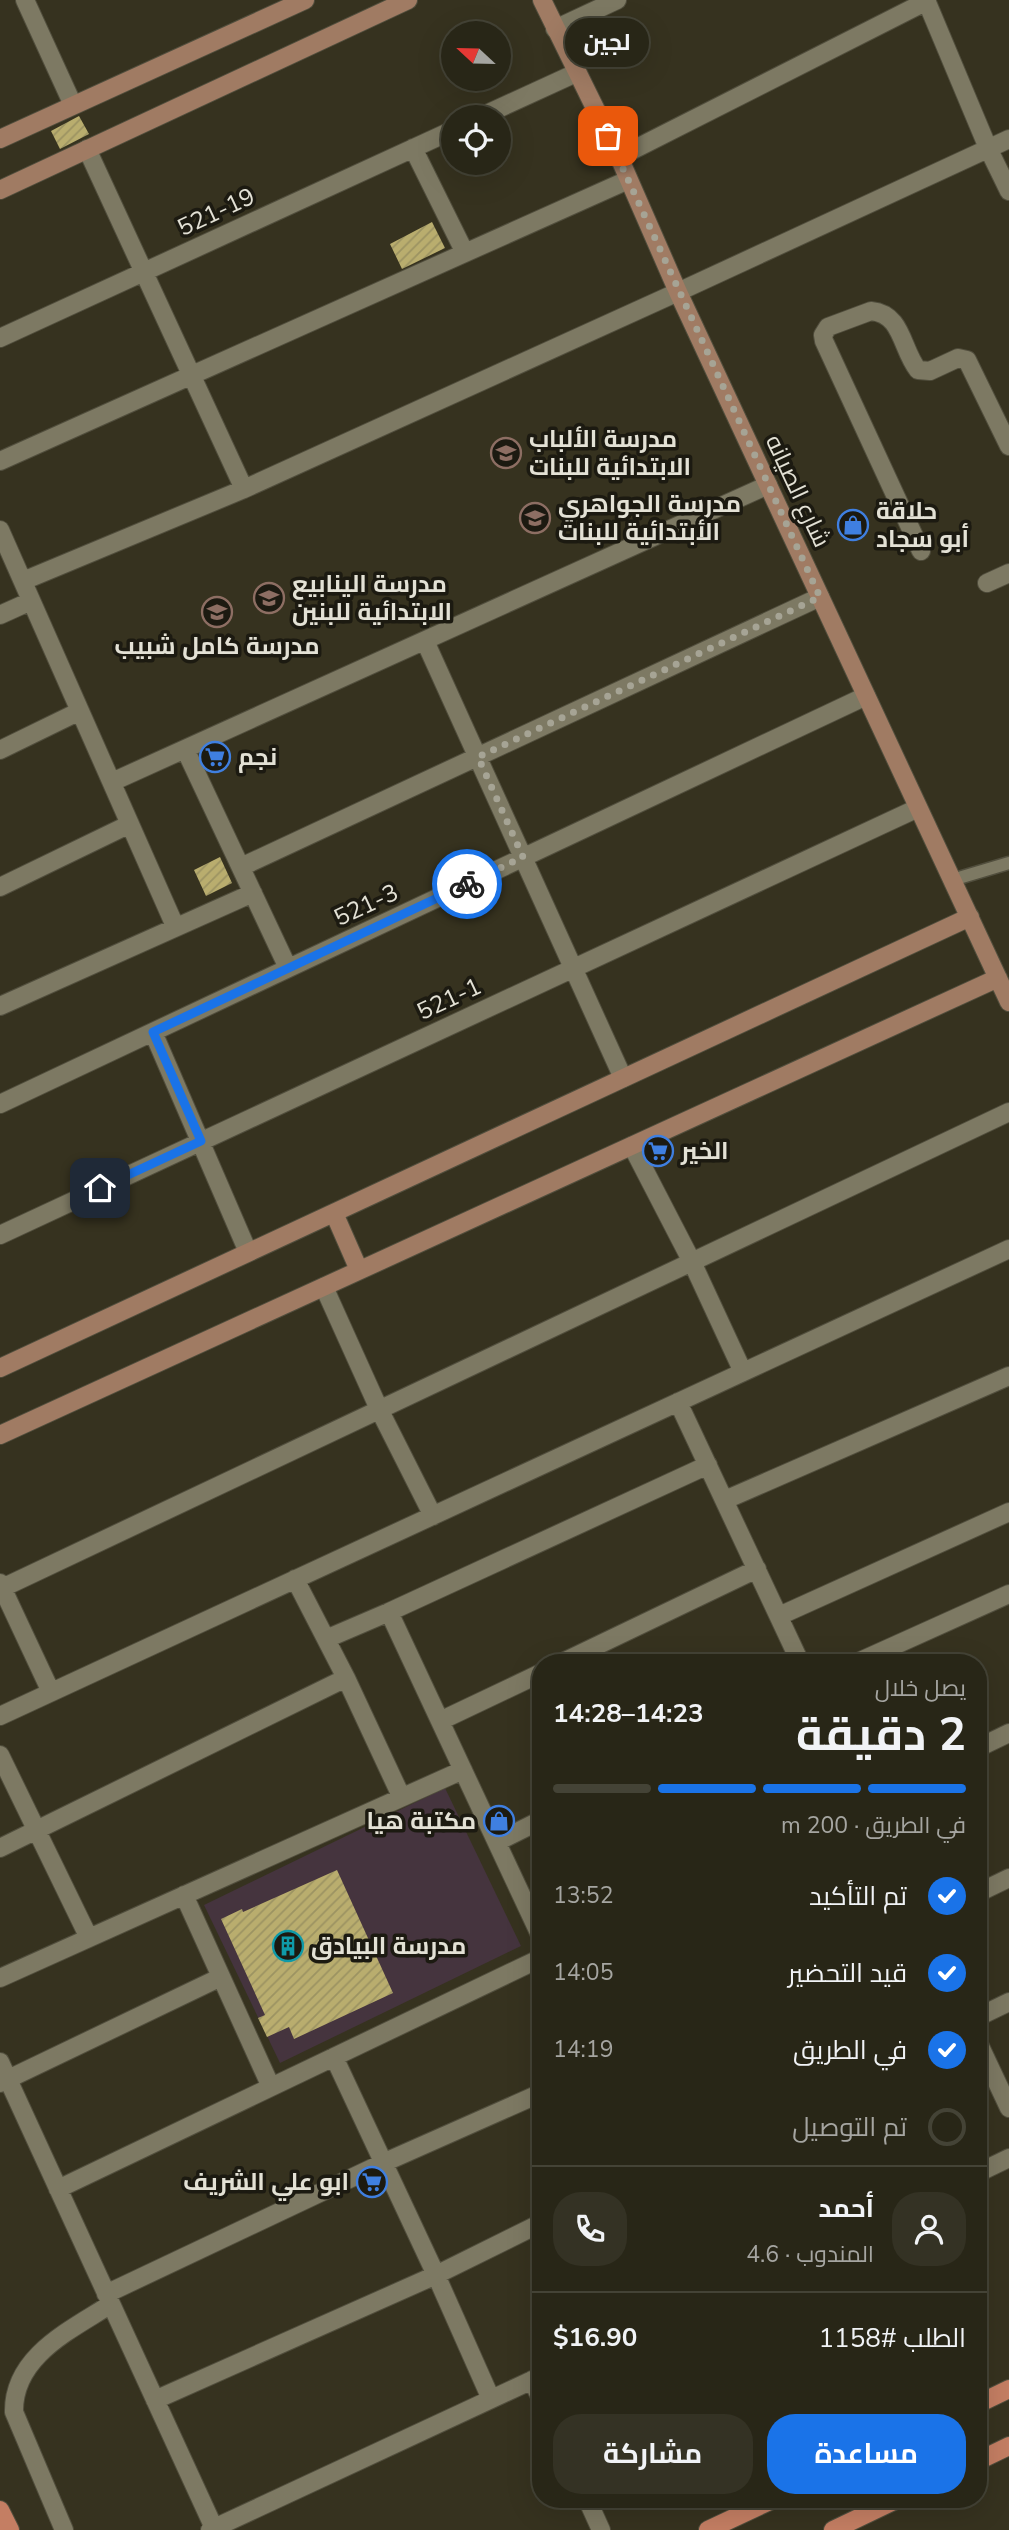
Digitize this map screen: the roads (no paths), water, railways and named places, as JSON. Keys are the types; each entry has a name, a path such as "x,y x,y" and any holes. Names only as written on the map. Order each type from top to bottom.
{"main road":[{"path":"987,2400 1009,2389"},
{"path":"987,2456 1009,2446"},
{"path":"708,2530 755,2508"},
{"path":"833,2530 879,2508"},
{"path":"0,2510 10,2530"}],"street":[{"path":"25,0 73,106"},
{"path":"0,139 305,0"},
{"path":"0,190 408,0"},
{"name":"شارع الصيانه","path":"542,0 619,157 678,292 952,880 1004,975 1009,1002"},
{"path":"555,29 617,0"},
{"path":"619,157 927,1 988,148 1009,191"},
{"path":"506,105 576,73"},
{"name":"521-19","path":"0,338 441,135"},
{"path":"23,581 244,489 1009,139"},
{"path":"413,148 465,253"},
{"path":"87,149 244,489"},
{"path":"0,461 628,180"},
{"path":"921,551 824,341 823,335 828,327 871,311 878,311 895,322 918,370 930,371 958,358 967,360 1009,446"},
{"path":"112,782 768,485"},
{"path":"0,530 176,926"},
{"path":"987,583 1009,573"},
{"path":"242,867 820,597"},
{"path":"0,615 31,601"},
{"path":"425,640 623,1078"},
{"name":"521-3","path":"0,1104 866,696"},
{"path":"0,750 80,711"},
{"path":"185,749 289,968"},
{"name":"521-1","path":"0,1235 918,808"},
{"path":"0,887 130,824"},
{"path":"0,1006 253,892"},
{"path":"0,1368 970,917"},
{"path":"0,1435 1004,975"},
{"path":"153,1032 248,1252"},
{"path":"51,1692 1,1586 1009,1112"},
{"path":"632,1146 692,1262 744,1372"},
{"path":"334,1213 359,1270"},
{"path":"0,1716 1009,1249"},
{"path":"324,1287 379,1409 433,1516"},
{"path":"725,1500 1009,1376"},
{"path":"678,1402 796,1654"},
{"path":"326,1639 708,1465"},
{"path":"779,1616 1009,1512"},
{"path":"580,1654 757,1569"},
{"path":"295,1579 346,1678 401,1796"},
{"path":"876,1654 1009,1594"},
{"path":"389,1612 532,1918"},
{"path":"440,1721 532,1677"},
{"path":"0,1847 346,1678"},
{"path":"987,1744 1009,1733"},
{"path":"0,1755 89,1938"},
{"path":"0,1978 463,1770"},
{"path":"497,1842 532,1824"},
{"path":"987,1889 1009,1878"},
{"path":"184,1895 271,2087"},
{"path":"58,2189 532,1962"},
{"path":"4,2081 221,1977"},
{"path":"987,2013 1009,2002"},
{"path":"334,2057 491,2399"},
{"path":"987,2061 1009,2108"},
{"path":"0,2062 4,2081 58,2189 212,2529 532,2380"},
{"path":"64,2530 14,2412 7,2403 25,2372 43,2349 109,2299 383,2163 532,2097"},
{"path":"987,2169 1009,2158"},
{"path":"155,2400 436,2275 532,2227"},
{"path":"591,2508 601,2530"}],"lane":[{"path":"952,880 1009,863"}],"place":[{"name":"لجين","path":"608,136"},
{"name":"مدرسة الألباب الابتدائية للبنات","path":"506,453"},
{"name":"مدرسة الجواهري الأبتدائية للبنات","path":"535,518"},
{"name":"حلاقة أبو سجاد","path":"853,525"},
{"name":"مدرسة الينابيع الابتدائية للبنين","path":"269,598"},
{"name":"مدرسة كامل شبيب","path":"217,612"},
{"name":"نجم","path":"215,757"},
{"name":"الخير","path":"658,1151"},
{"name":"مكتبة هيا","path":"499,1821"},
{"name":"مدرسة البيادق","path":"288,1946"},
{"name":"ابو علي الشريف","path":"372,2182"}]}
